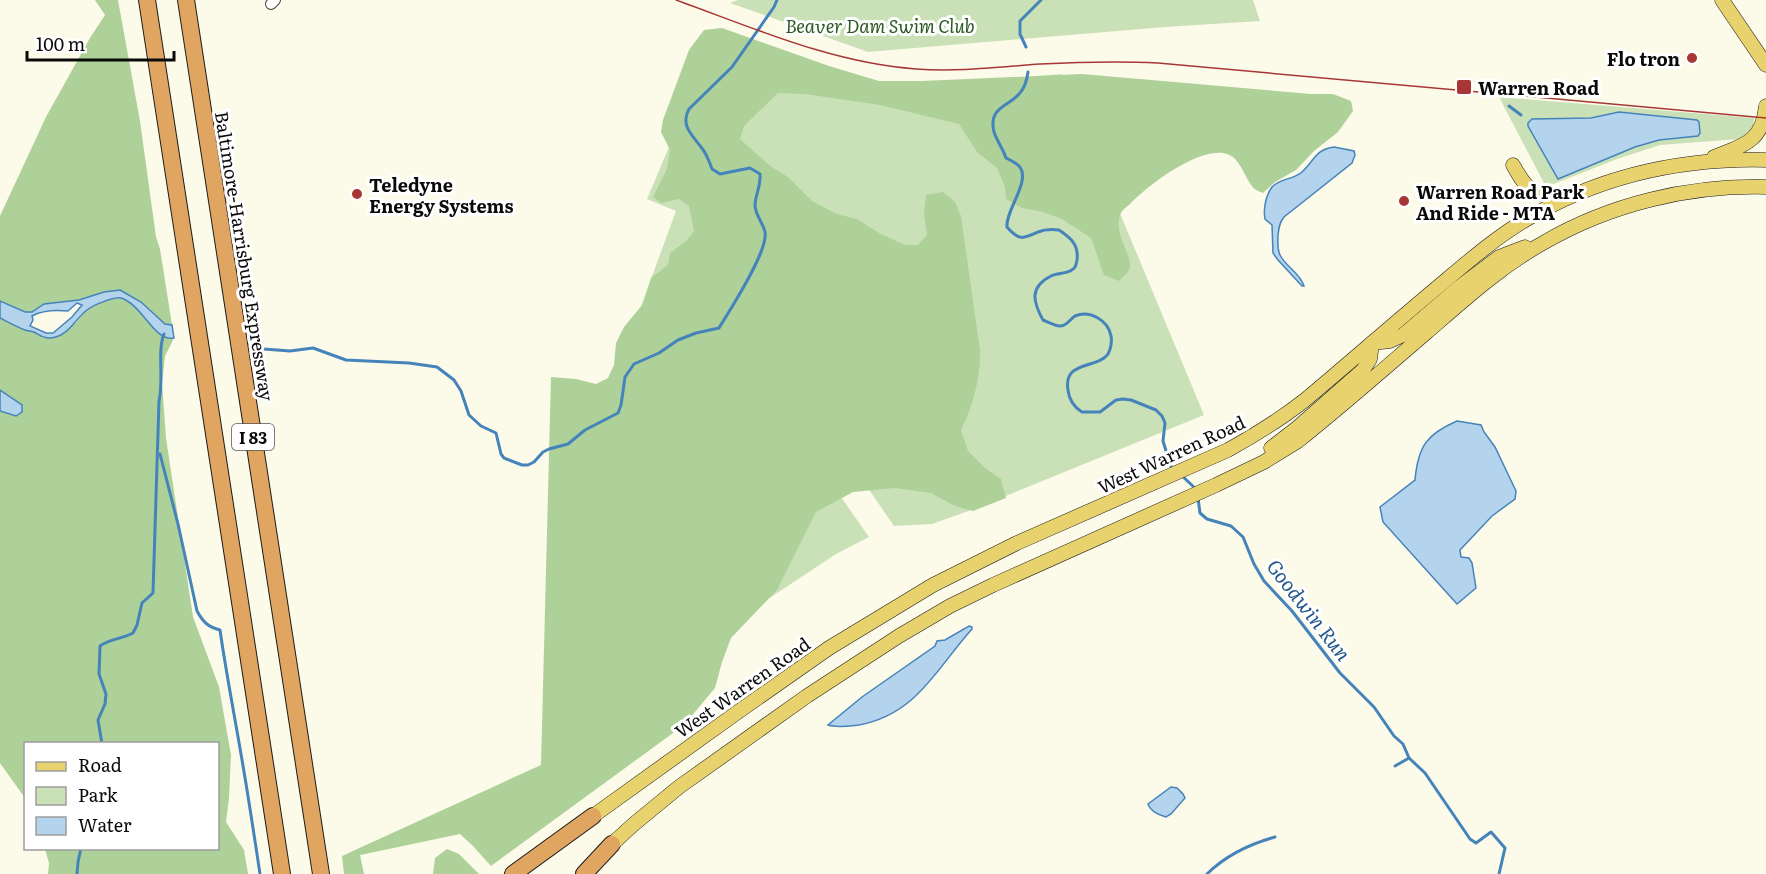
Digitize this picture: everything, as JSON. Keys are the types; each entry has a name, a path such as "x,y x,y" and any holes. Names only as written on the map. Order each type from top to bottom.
{"highway":[{"name":"I 83","path":"147,0 282,874"},
{"name":"Baltimore-Harrisburg Expressway","path":"186,0 321,874"},
{"path":"513,874 593,816"},
{"path":"584,874 612,844"}],"main road":[{"path":"1722,0 1766,65"},
{"path":"1706,161 1743,146 1754,138 1762,126 1766,106"},
{"name":"West Warren Road","path":"593,816 820,654 933,585 978,561 1251,438 1305,400 1496,239 1526,219 1577,193 1641,172 1706,161 1766,160"},
{"path":"1513,165 1531,191 1546,195 1577,193"},
{"path":"1236,476 1297,428 1363,370 1370,359 1372,343 1390,341 1403,335 1499,257 1617,210 1657,198 1712,188 1766,188"},
{"path":"612,844 648,811 679,787 825,684 950,606 1236,476 1298,441 1503,268 1542,243 1568,230"}],"green space":[{"path":"95,0 118,0 140,121 156,237 172,325 157,319 141,302 110,291 79,300 44,304 32,312 24,312 0,301 0,216 46,117 105,15"},
{"name":"Beaver Dam Swim Club","path":"738,0 1253,0 1260,21 868,52 730,3"},
{"path":"722,28 879,81 1082,74 1333,94 1351,101 1353,111 1338,132 1314,151 1296,170 1275,182 1263,193 1253,187 1239,163 1227,154 1203,155 1162,177 1121,213 1119,229 1130,265 1129,270 1119,281 1104,275 1091,238 1062,219 1022,208 1006,199 1005,187 997,168 977,152 959,124 880,105 805,94 778,93 744,126 740,139 770,166 788,177 812,201 837,214 857,219 879,233 905,245 918,245 927,235 924,214 926,195 943,192 955,202 961,216 980,350 975,391 961,430 968,451 985,468 1001,479 1006,498 973,511 955,506 931,493 895,488 853,492 816,512 777,590 731,638 715,688 684,725 491,866 460,834 360,855 364,874 344,874 342,856 541,765 551,377 576,379 596,384 608,378 614,365 616,343 624,327 643,304 651,278 668,265 670,253 686,241 694,231 689,206 679,199 661,203 653,197 667,169 670,150 661,132 663,120 689,50 704,30"},
{"path":"718,31 887,88 1062,74 1204,415 932,524 894,526 850,462 841,497 869,537 836,554 703,642 602,412 676,211 647,199"},
{"path":"1499,97 1754,118 1753,128 1740,139 1660,145 1546,187"},
{"path":"117,298 128,301 152,326 169,339 174,338 165,356 162,383 166,438 193,617 219,687 231,755 226,822 244,850 248,874 48,874 49,863 45,850 219,850 219,742 24,742 24,797 0,763 0,318 35,332 43,338 76,323 85,311 96,304"},
{"path":"447,849 459,854 479,874 433,874 435,858"}],"water":[{"path":"1619,112 1697,120 1700,133 1698,136 1659,140 1635,147 1558,179 1528,126 1532,119 1591,118"},
{"path":"1334,147 1354,151 1352,163 1281,221 1278,235 1279,253 1299,277 1304,286 1302,286 1273,253 1272,225 1265,219 1266,202 1275,184 1298,175 1319,153"},
{"path":"120,290 141,302 165,324 172,325 174,338 167,338 160,334 136,308 119,298 92,307 67,331 57,337 44,337 0,318 0,301 25,312 32,312 44,304 79,300 104,292","holes":["77,303 82,305 53,333 46,333 30,326 32,316 36,314 68,311"]},
{"path":"0,390 22,405 22,412 16,416 0,411"},
{"path":"1457,421 1481,425 1495,447 1516,491 1515,499 1492,516 1460,550 1461,557 1469,558 1472,563 1476,588 1457,604 1383,522 1380,507 1415,480 1419,458 1431,436"},
{"path":"969,626 972,629 924,688 896,711 859,725 839,727 828,725 862,697 935,646 937,641 945,640"},
{"path":"1171,787 1177,788 1185,798 1166,817 1153,811 1148,804"}],"waterway":[{"path":"264,349 290,351 313,348 346,360 409,363 437,367 454,380 461,391 469,415 481,426 496,433 504,458 522,465 534,462 549,449 568,444 585,430 618,413 625,377 634,364 659,353 678,340 719,328 748,280 761,252 765,232 755,206 760,174 750,168 720,174 712,169 705,152 688,130 686,120 689,109 732,67 777,0"},
{"name":"Goodwin Run","path":"1026,47 1020,34 1020,21 1041,0"},
{"name":"Goodwin Run","path":"1028,72 1021,92 996,112 993,124 995,135 1006,158 1018,165 1022,172 1020,187 1007,220 1007,227 1018,237 1029,236 1043,230 1059,230 1073,242 1077,250 1075,267 1068,272 1051,276 1039,285 1035,295 1037,307 1043,320 1058,326 1065,325 1081,314 1098,318 1109,330 1111,347 1103,359 1082,366 1071,374 1068,380 1071,400 1082,412 1100,412 1116,400 1123,399 1156,410 1165,423 1163,441 1167,462 1173,469"},
{"path":"1509,106 1521,115"},
{"path":"102,742 98,720 105,704 106,694 99,674 100,646 133,633 142,603 153,593 161,349 164,334"},
{"path":"160,454 197,611 206,624 220,630 260,874"},
{"name":"Goodwin Run","path":"1181,475 1196,489"},
{"name":"Goodwin Run","path":"1198,498 1200,513 1207,519 1231,526 1243,537 1264,581 1292,611 1340,673 1374,707 1394,736 1403,744 1409,758 1425,773 1470,839 1476,843 1491,832 1505,848 1499,874"},
{"path":"1395,766 1409,758"},
{"path":"1207,874 1222,861 1239,851 1275,837"},
{"path":"77,874 81,850"}],"tram line":[{"path":"676,0 764,33 824,52 854,60 916,69 963,70 1084,62 1158,63 1766,118"}],"place":[{"name":"Flo tron","path":"1692,58"},
{"name":"Warren Road","path":"1464,87"},
{"name":"Teledyne Energy Systems","path":"357,194"},
{"name":"Warren Road Park And Ride - MTA","path":"1404,201"}]}
